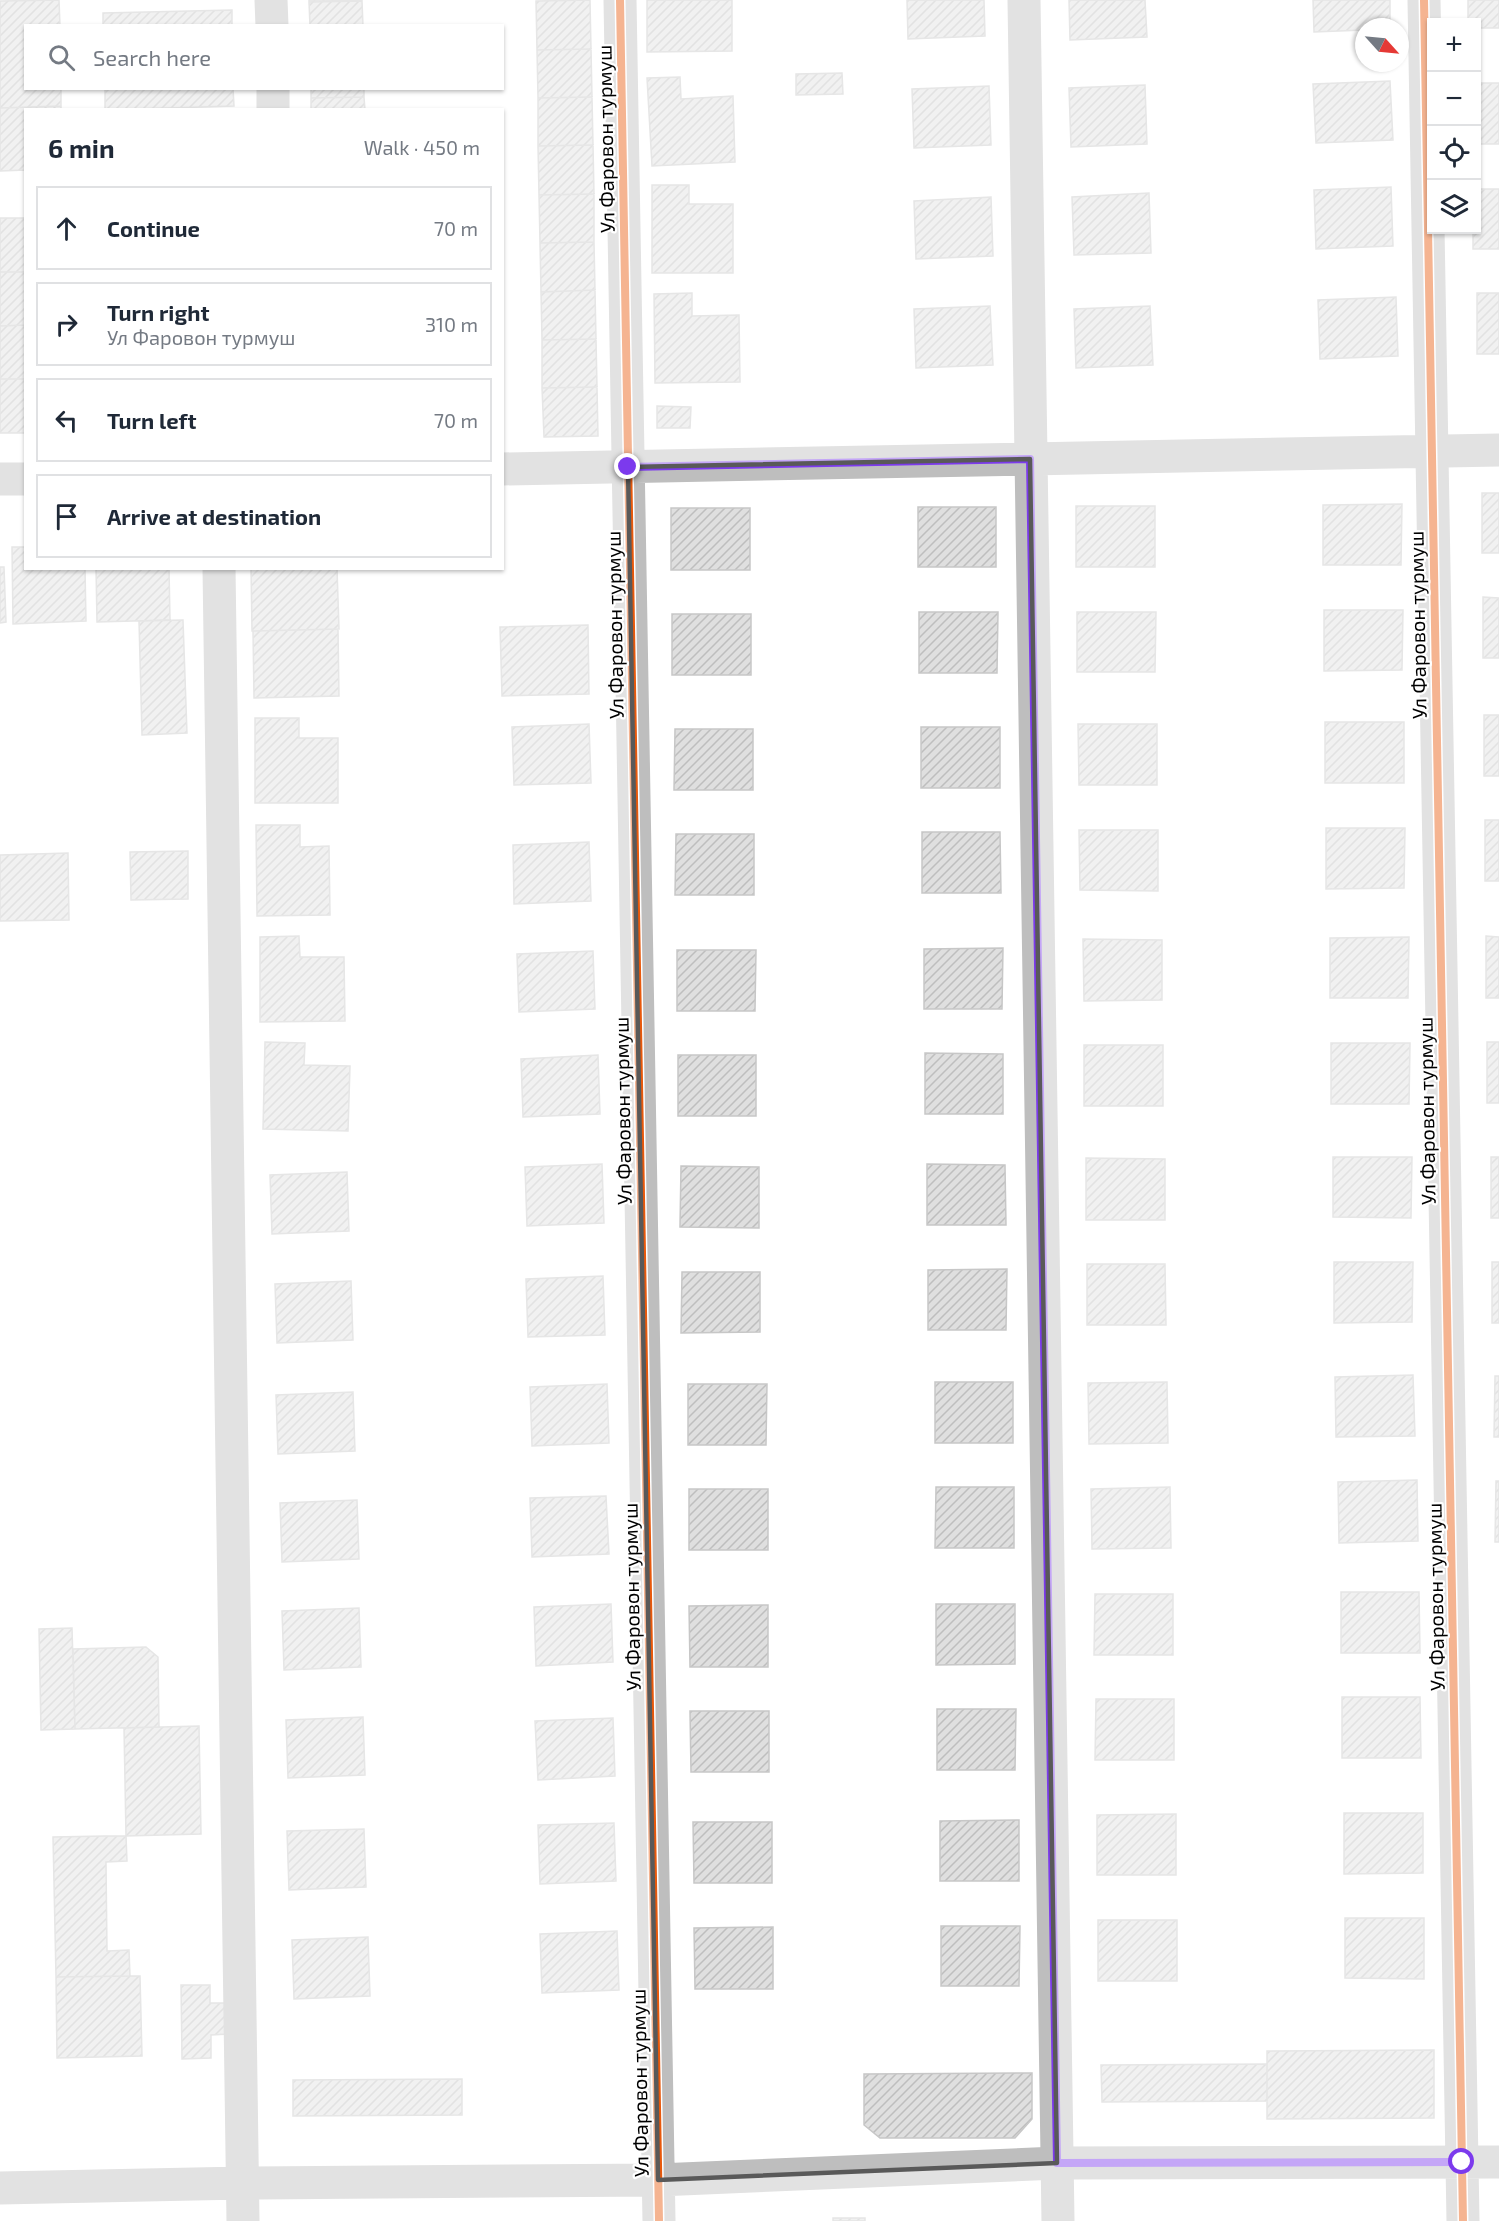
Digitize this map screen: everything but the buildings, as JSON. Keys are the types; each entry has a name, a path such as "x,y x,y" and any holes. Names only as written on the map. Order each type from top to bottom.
{"street":[{"path":"271,0 272,24"},
{"name":"Ул Фаровон турмуш","path":"620,0 659,2221"},
{"path":"1024,0 1058,2221"},
{"name":"Ул Фаровон турмуш","path":"1424,0 1463,2221"},
{"path":"273,90 273,108"},
{"path":"504,469 1499,450"},
{"path":"0,479 24,479"},
{"path":"219,570 243,2221"},
{"path":"0,2188 243,2183 658,2180 1057,2163 1499,2162"}],"highlighted area":[{"path":"1030,459 1057,2163 658,2180 628,467"}],"cycle path":[{"path":"620,0 659,2221"},
{"path":"1424,0 1463,2221"}],"route":[{"path":"628,467 1030,459 1057,2163 1462,2162"}]}
